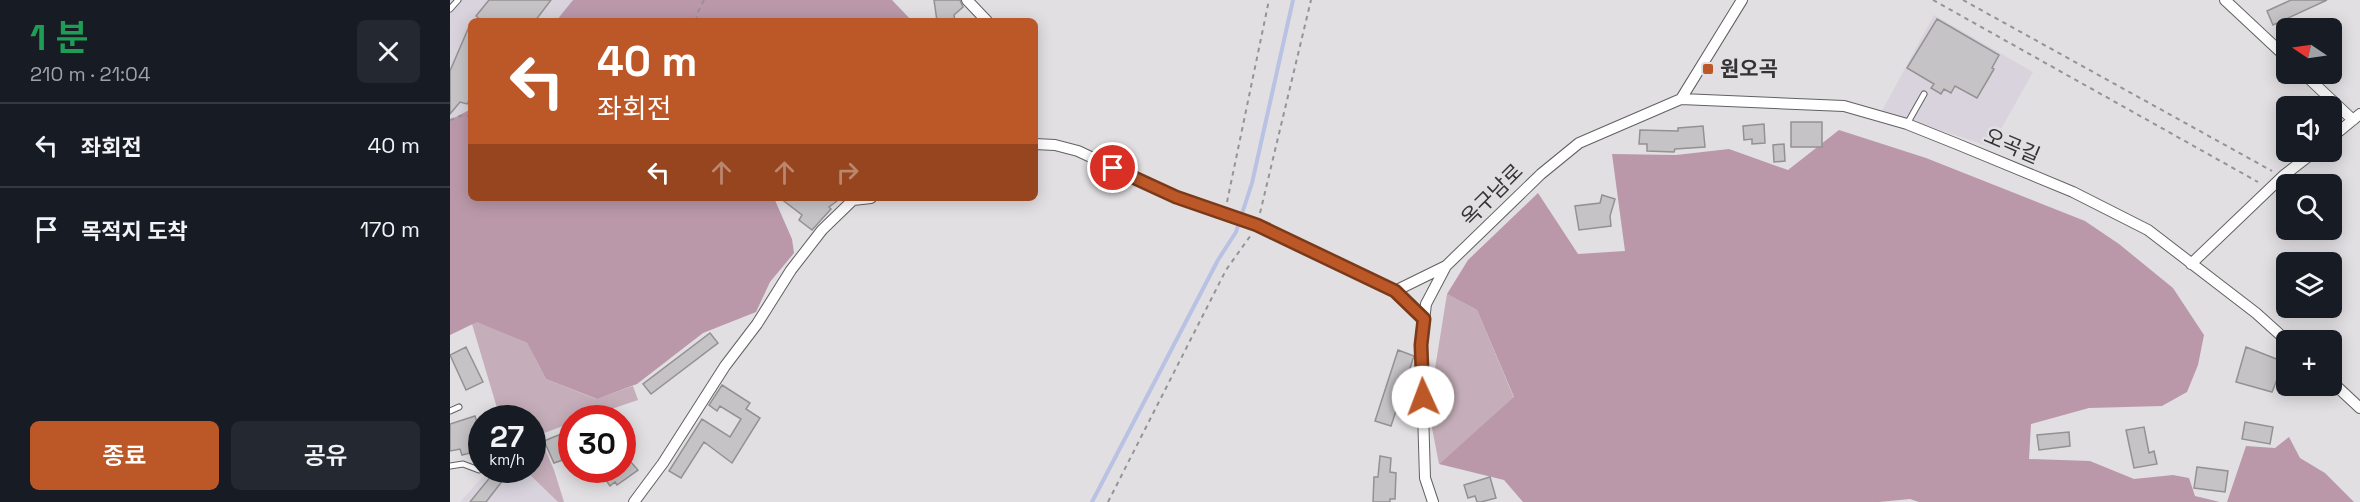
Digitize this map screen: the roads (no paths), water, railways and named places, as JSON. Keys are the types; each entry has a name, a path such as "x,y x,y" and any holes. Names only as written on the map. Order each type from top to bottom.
{"street":[{"path":"967,0 984,18"},
{"path":"1680,99 1742,0"},
{"path":"2225,0 2276,48"},
{"path":"2316,84 2357,117 2342,129"},
{"name":"오곡길","path":"1680,99 1844,106 1907,124 2073,192 2148,230 2276,331"},
{"name":"옥구남로","path":"1433,502 1425,478 1421,345 1426,304 1446,266 1541,174 1579,143 1680,99"},
{"path":"1038,138 1078,152 1176,197 1253,225 1395,291 1424,319"},
{"path":"1038,144 1055,145"},
{"path":"2191,264 2283,176 2301,162"},
{"path":"634,502 757,324 790,270 822,230 852,201"},
{"path":"1395,291 1446,266"},
{"path":"2342,391 2360,408"}],"lane":[{"path":"450,9 458,0"},
{"path":"1907,124 1924,94"},
{"path":"450,411 459,407"},
{"path":"450,466 468,466"}],"waterway":[{"path":"1092,502 1218,260 1236,232 1252,183 1293,0"}],"place":[{"name":"원오곡","path":"1708,69"}]}
